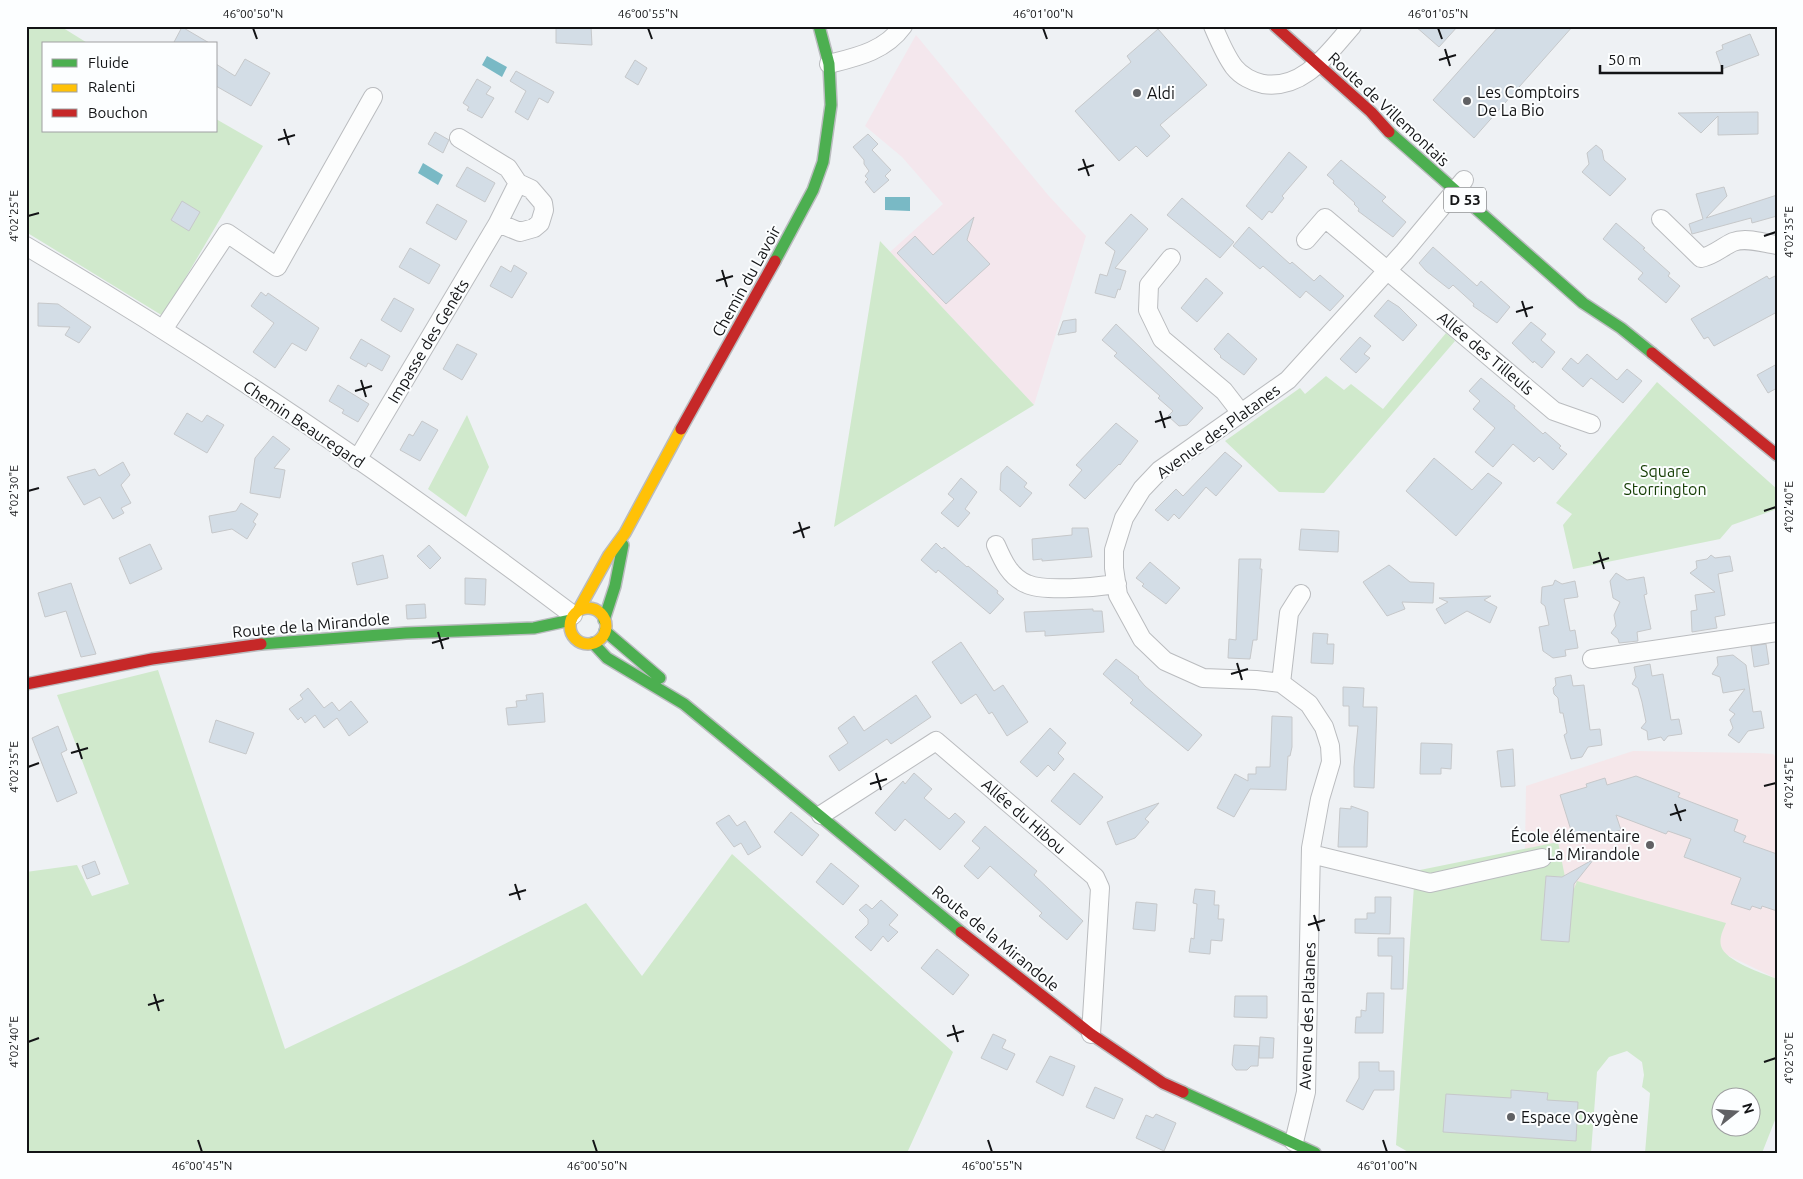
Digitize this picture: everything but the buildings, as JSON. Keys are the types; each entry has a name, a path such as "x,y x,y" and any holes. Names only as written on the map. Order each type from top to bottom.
{"street":[{"name":"Chemin du Lavoir","path":"574,615 625,533 671,447 751,307 813,190 823,162 831,105 829,64 819,26"},
{"path":"829,64 863,56 882,47 904,26"},
{"path":"1213,26 1235,67 1256,82 1286,84 1303,76 1321,60 1352,26"},
{"name":"Route de Villemontais","path":"1275,26 1368,94"},
{"name":"Route de Villemontais","path":"1291,26 1387,131 1462,183 1583,303 1621,328"},
{"path":"164,328 227,233 277,267 373,97"},
{"path":"459,138 508,168 518,183 532,189 542,203 544,210 540,223 534,228 520,232 498,223"},
{"name":"Impasse des Genêts","path":"357,460 498,223 518,183"},
{"name":"Avenue des Platanes","path":"1294,1142 1306,1092 1312,854 1320,799 1330,762 1330,746 1324,727 1309,704 1282,683 1203,678 1165,661 1142,639 1118,595 1114,550 1124,518 1142,489 1160,470 1288,380 1388,270 1462,183"},
{"name":"Allée des Tilleuls","path":"1306,240 1325,218 1554,410 1591,424"},
{"path":"1661,219 1701,258 1707,257 1734,242 1744,240 1777,246"},
{"name":"Route de Villemontais","path":"1528,238 1584,290 1621,328 1761,444 1777,455"},
{"name":"Chemin Beauregard","path":"26,246 164,328 432,510 574,615"},
{"path":"1171,258 1149,285 1148,310 1162,339 1224,392 1241,413"},
{"name":"Route de Villemontais","path":"1761,444 1777,466"},
{"name":"Chemin du Lavoir","path":"604,626 615,586 625,533"},
{"path":"996,545 1006,567 1027,585 1055,588 1116,584"},
{"path":"1282,683 1289,613 1301,594"},
{"path":"594,609 604,626 602,636 593,643 577,640 571,631 574,615 594,609"},
{"name":"Route de la Mirandole","path":"26,684 77,671 268,642 534,628 574,615"},
{"name":"Route de la Mirandole","path":"604,626 645,663 684,704 1003,966 1091,1034 1163,1082 1315,1153"},
{"path":"1592,659 1777,632"},
{"name":"Route de la Mirandole","path":"593,643 608,658 684,704"},
{"name":"Allée du Hibou","path":"820,815 936,741 1095,877 1100,888 1091,1034"},
{"path":"1312,854 1430,882 1542,858"}],"shaded area":[{"path":"916,35 1048,195 1086,236 1034,405 890,252 943,204 902,157 865,126"},
{"name":"École élémentaire La Mirandole","path":"1633,751 1758,753 1773,754 1777,758 1777,979 1725,954 1720,945 1720,938 1725,923 1572,894 1541,940 1546,876 1564,877 1558,842 1525,849 1526,786"}],"green space":[{"path":"26,26 60,26 86,42 42,42 42,132 218,132 218,120 263,146 163,316 26,232"},
{"path":"880,241 1034,405 834,527"},
{"path":"1446,333 1455,341 1324,493 1279,492 1225,441 1300,388 1305,394 1326,376 1344,390 1351,384 1383,409"},
{"name":"Square Storrington","path":"1657,382 1777,489 1777,509 1732,525 1720,539 1573,569 1563,525 1572,514 1556,503"},
{"path":"467,415 489,467 466,517 428,489"},
{"path":"158,670 285,1049 465,964 586,903 642,976 732,854 953,1052 907,1153 26,1153 26,872 77,865 92,896 129,884 57,695"},
{"path":"1558,842 1565,877 1546,876 1542,940 1572,894 1577,881 1726,923 1722,934 1721,946 1729,957 1745,966 1777,979 1777,1115 1762,1153 1645,1153 1650,1093 1642,1087 1644,1075 1642,1062 1627,1051 1609,1057 1597,1072 1591,1153 1410,1153 1396,1145 1415,871"}],"water":[{"path":"487,56 507,67 502,77 482,65"},
{"path":"423,163 443,175 438,185 418,173"},
{"path":"885,197 910,197 910,211 885,210"}],"traffic: fast":[{"path":"775,261 813,190 823,162 831,105 829,64 819,26"},
{"path":"1389,132 1583,303 1621,328 1652,353"},
{"path":"604,620 615,586 623,545"},
{"path":"261,644 406,633 534,628 571,620"},
{"path":"605,631 660,678"},
{"path":"593,643 607,658 684,704 961,932"},
{"path":"1183,1092 1315,1153"}],"traffic: slow":[{"path":"578,611 609,555 625,533 681,429"},
{"path":"588,608 600,614 606,626 600,638 588,644 576,638 570,626 576,614 588,608"}],"traffic: jam":[{"path":"1275,26 1371,112 1389,132"},
{"path":"681,429 775,261"},
{"path":"1652,353 1777,455"},
{"path":"26,684 152,659 261,644"},
{"path":"961,932 1091,1034 1163,1083 1183,1092"}],"place":[{"name":"Aldi","path":"1137,93"},
{"name":"Les Comptoirs De La Bio","path":"1467,101"},
{"name":"École élémentaire La Mirandole","path":"1650,845"},
{"name":"Espace Oxygène","path":"1511,1117"}]}
